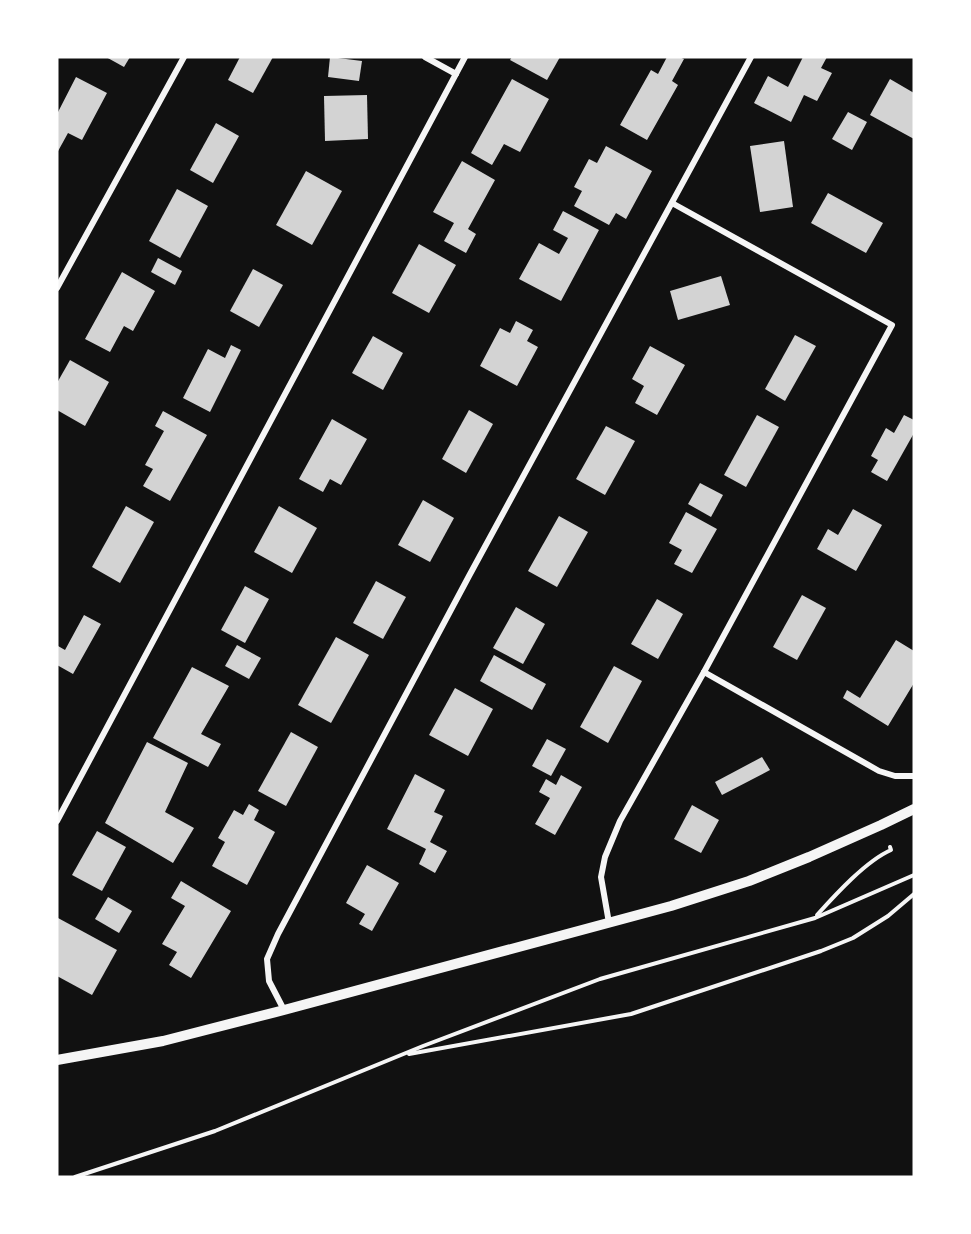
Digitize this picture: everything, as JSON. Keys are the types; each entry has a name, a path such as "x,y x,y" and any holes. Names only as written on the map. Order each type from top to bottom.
{"street":[{"path":"57,288 184,57"},
{"path":"425,57 456,74"},
{"path":"57,821 465,57"},
{"path":"284,1010 269,981 267,959 278,933 751,57"},
{"path":"609,923 601,877 605,858 620,821 704,672 892,325 672,203"},
{"path":"704,672 879,771 895,776 914,776"},
{"path":"61,1058 163,1041 671,906 749,881 914,809"}],"path":[{"path":"815,918 841,889 882,854 891,850 890,847"},
{"path":"75,1177 215,1131 400,1055 600,979 815,918 914,875"},
{"path":"400,1055 631,1014 821,951 853,938 888,916 914,894"}],"building":[{"path":"106,57 130,57 124,67"},
{"path":"240,57 273,57 253,93 228,80"},
{"path":"330,57 362,61 359,81 328,77"},
{"path":"512,57 560,57 547,80 510,60"},
{"path":"667,57 684,59 672,81 678,85 647,140 620,125 651,70 658,74"},
{"path":"803,57 827,57 821,68 832,73 817,101 804,95 791,122 754,103 768,76 788,87"},
{"path":"76,77 107,93 82,140 68,133 57,153 57,114"},
{"path":"512,79 549,99 520,152 504,144 492,165 471,153"},
{"path":"890,79 914,93 914,139 870,115"},
{"path":"367,95 368,139 325,141 324,96"},
{"path":"848,112 867,122 852,150 832,139"},
{"path":"216,123 239,136 213,183 190,170"},
{"path":"784,141 793,207 760,212 750,146"},
{"path":"606,146 652,171 626,219 616,213 609,225 574,206 582,191 574,187 589,159 597,163"},
{"path":"462,161 495,180 468,229 476,234 466,253 444,241 454,223 433,212"},
{"path":"306,171 342,191 312,245 276,225"},
{"path":"177,189 208,206 180,258 149,241"},
{"path":"828,193 883,223 866,253 811,223"},
{"path":"563,211 599,230 561,301 519,279 539,243 559,254 568,238 553,230"},
{"path":"419,244 456,265 429,313 392,293"},
{"path":"158,258 182,271 175,285 151,272"},
{"path":"253,269 283,285 259,327 230,311"},
{"path":"122,272 155,291 133,331 124,326 110,352 85,339"},
{"path":"721,276 730,305 678,320 670,291"},
{"path":"516,321 533,330 527,341 538,347 517,386 480,366 500,328 510,333"},
{"path":"795,335 816,346 785,401 765,389"},
{"path":"373,336 403,353 383,390 352,373"},
{"path":"231,345 241,350 210,412 183,398 208,349 225,358"},
{"path":"650,346 685,365 657,415 635,403 644,386 632,379"},
{"path":"70,360 109,382 85,426 57,410 57,383"},
{"path":"469,410 493,424 466,473 442,459"},
{"path":"163,411 207,435 170,501 143,486 153,469 145,465 164,431 155,426"},
{"path":"757,415 779,427 746,487 724,475"},
{"path":"904,415 914,420 914,433 887,481 871,472 878,460 871,456 886,428 894,433"},
{"path":"332,419 367,439 341,485 330,479 323,492 299,479"},
{"path":"606,426 635,441 605,495 576,479"},
{"path":"700,483 723,495 711,517 688,504"},
{"path":"423,500 454,518 430,562 398,545"},
{"path":"126,506 154,522 120,583 92,567"},
{"path":"279,506 317,528 292,573 254,552"},
{"path":"853,509 882,525 856,571 817,549 828,529 838,535"},
{"path":"686,512 717,529 692,573 674,564 682,550 669,543"},
{"path":"559,516 588,532 557,587 528,571"},
{"path":"376,581 406,597 383,639 353,623"},
{"path":"245,586 269,599 245,643 221,630"},
{"path":"802,595 826,608 797,660 773,647"},
{"path":"657,599 683,614 658,659 631,644"},
{"path":"516,607 545,624 523,664 493,648"},
{"path":"84,615 101,624 73,674 57,665 57,647 65,650"},
{"path":"336,637 369,655 331,723 298,705"},
{"path":"896,640 914,651 914,683 888,726 843,698 847,690 860,698"},
{"path":"237,645 261,658 249,679 225,666"},
{"path":"494,655 546,684 532,710 480,681"},
{"path":"614,666 642,681 608,743 580,727"},
{"path":"192,667 229,686 201,734 221,744 208,767 153,738"},
{"path":"455,688 493,709 468,756 429,735"},
{"path":"291,732 318,747 286,806 258,791"},
{"path":"547,739 566,749 551,776 532,766"},
{"path":"147,742 188,763 165,812 194,828 173,863 105,823"},
{"path":"762,757 770,770 722,795 715,782"},
{"path":"415,774 445,790 434,812 443,816 430,842 447,851 435,873 419,864 426,849 387,829"},
{"path":"561,775 582,787 555,835 535,824 550,798 539,792 546,779 556,785"},
{"path":"249,804 259,810 254,820 275,832 247,885 212,866 225,842 218,838 234,810 243,815"},
{"path":"692,805 719,820 701,853 674,839"},
{"path":"97,831 126,847 102,891 72,875"},
{"path":"367,865 399,883 372,931 359,924 365,914 346,903"},
{"path":"181,881 231,911 191,978 169,965 177,952 162,944 185,906 171,898"},
{"path":"108,897 132,911 119,933 95,919"},
{"path":"58,918 117,950 92,995 57,976"}]}
